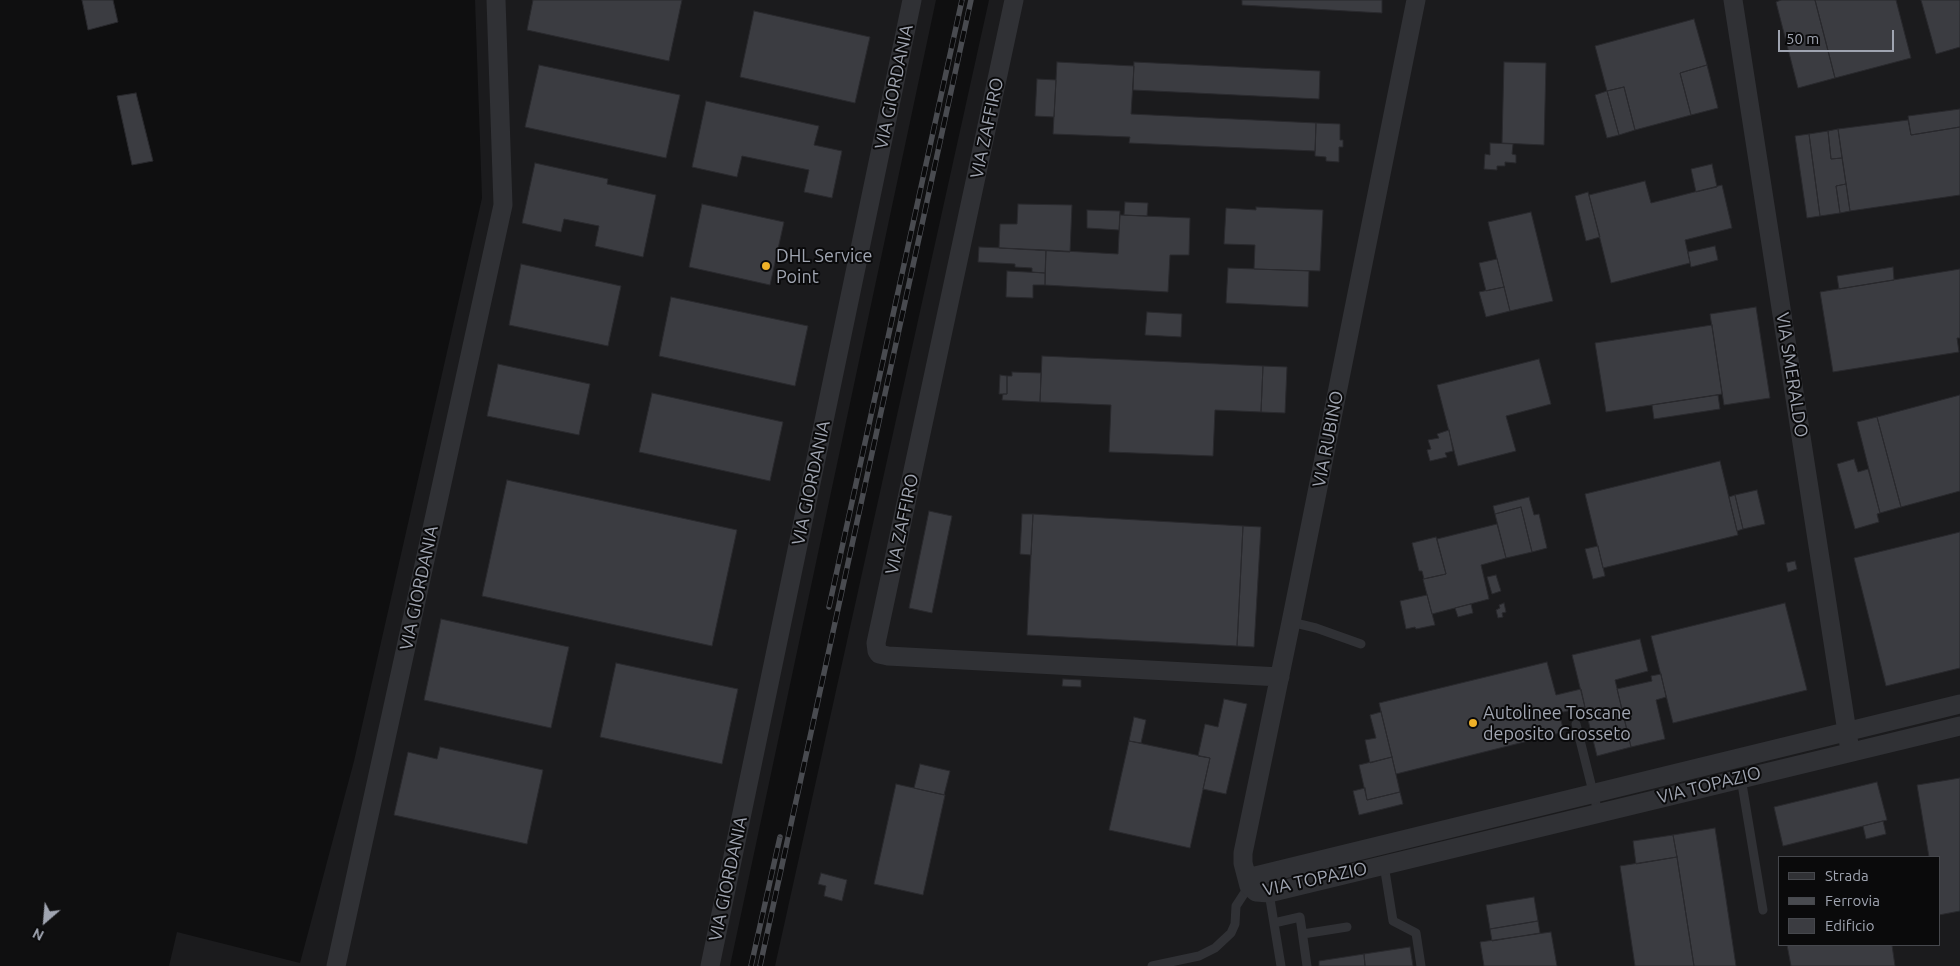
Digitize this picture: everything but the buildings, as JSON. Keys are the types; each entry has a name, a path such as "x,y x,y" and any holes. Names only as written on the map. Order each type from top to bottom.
{"street":[{"name":"VIA GIORDANIA","path":"336,966 503,205 496,0"},
{"name":"VIA GIORDANIA","path":"710,966 912,0"},
{"name":"VIA ZAFFIRO","path":"1014,0 876,643 877,651 888,656 1280,677"},
{"name":"VIA RUBINO","path":"1248,882 1243,863 1243,853 1416,0"},
{"name":"VIA SMERALDO","path":"1733,0 1850,751"},
{"name":"VIA TOPAZIO","path":"1960,704 1593,793 1248,882 1256,892 1269,893 1850,751 1960,726"}],"lane":[{"path":"1291,622 1316,628 1361,644"},
{"path":"1576,724 1598,812"},
{"path":"1741,778 1763,910"},
{"path":"1384,865 1393,921 1416,933 1421,966"},
{"path":"1152,966 1200,956 1215,948 1231,933 1235,924 1236,906 1248,882"},
{"path":"1269,893 1281,966"},
{"path":"1274,923 1300,917 1308,966"},
{"path":"1303,934 1347,927"}],"shaded area":[{"path":"475,0 936,0 730,966 169,966 177,932 300,963 354,761 482,198"},
{"path":"989,0 1960,0 1960,966 775,966"}],"railway":[{"path":"829,607 962,0"},
{"path":"760,966 971,0"},
{"path":"751,966 780,837"}],"place":[{"name":"DHL Service Point","path":"766,266"},
{"name":"Autolinee Toscane deposito Grosseto","path":"1473,723"}]}
